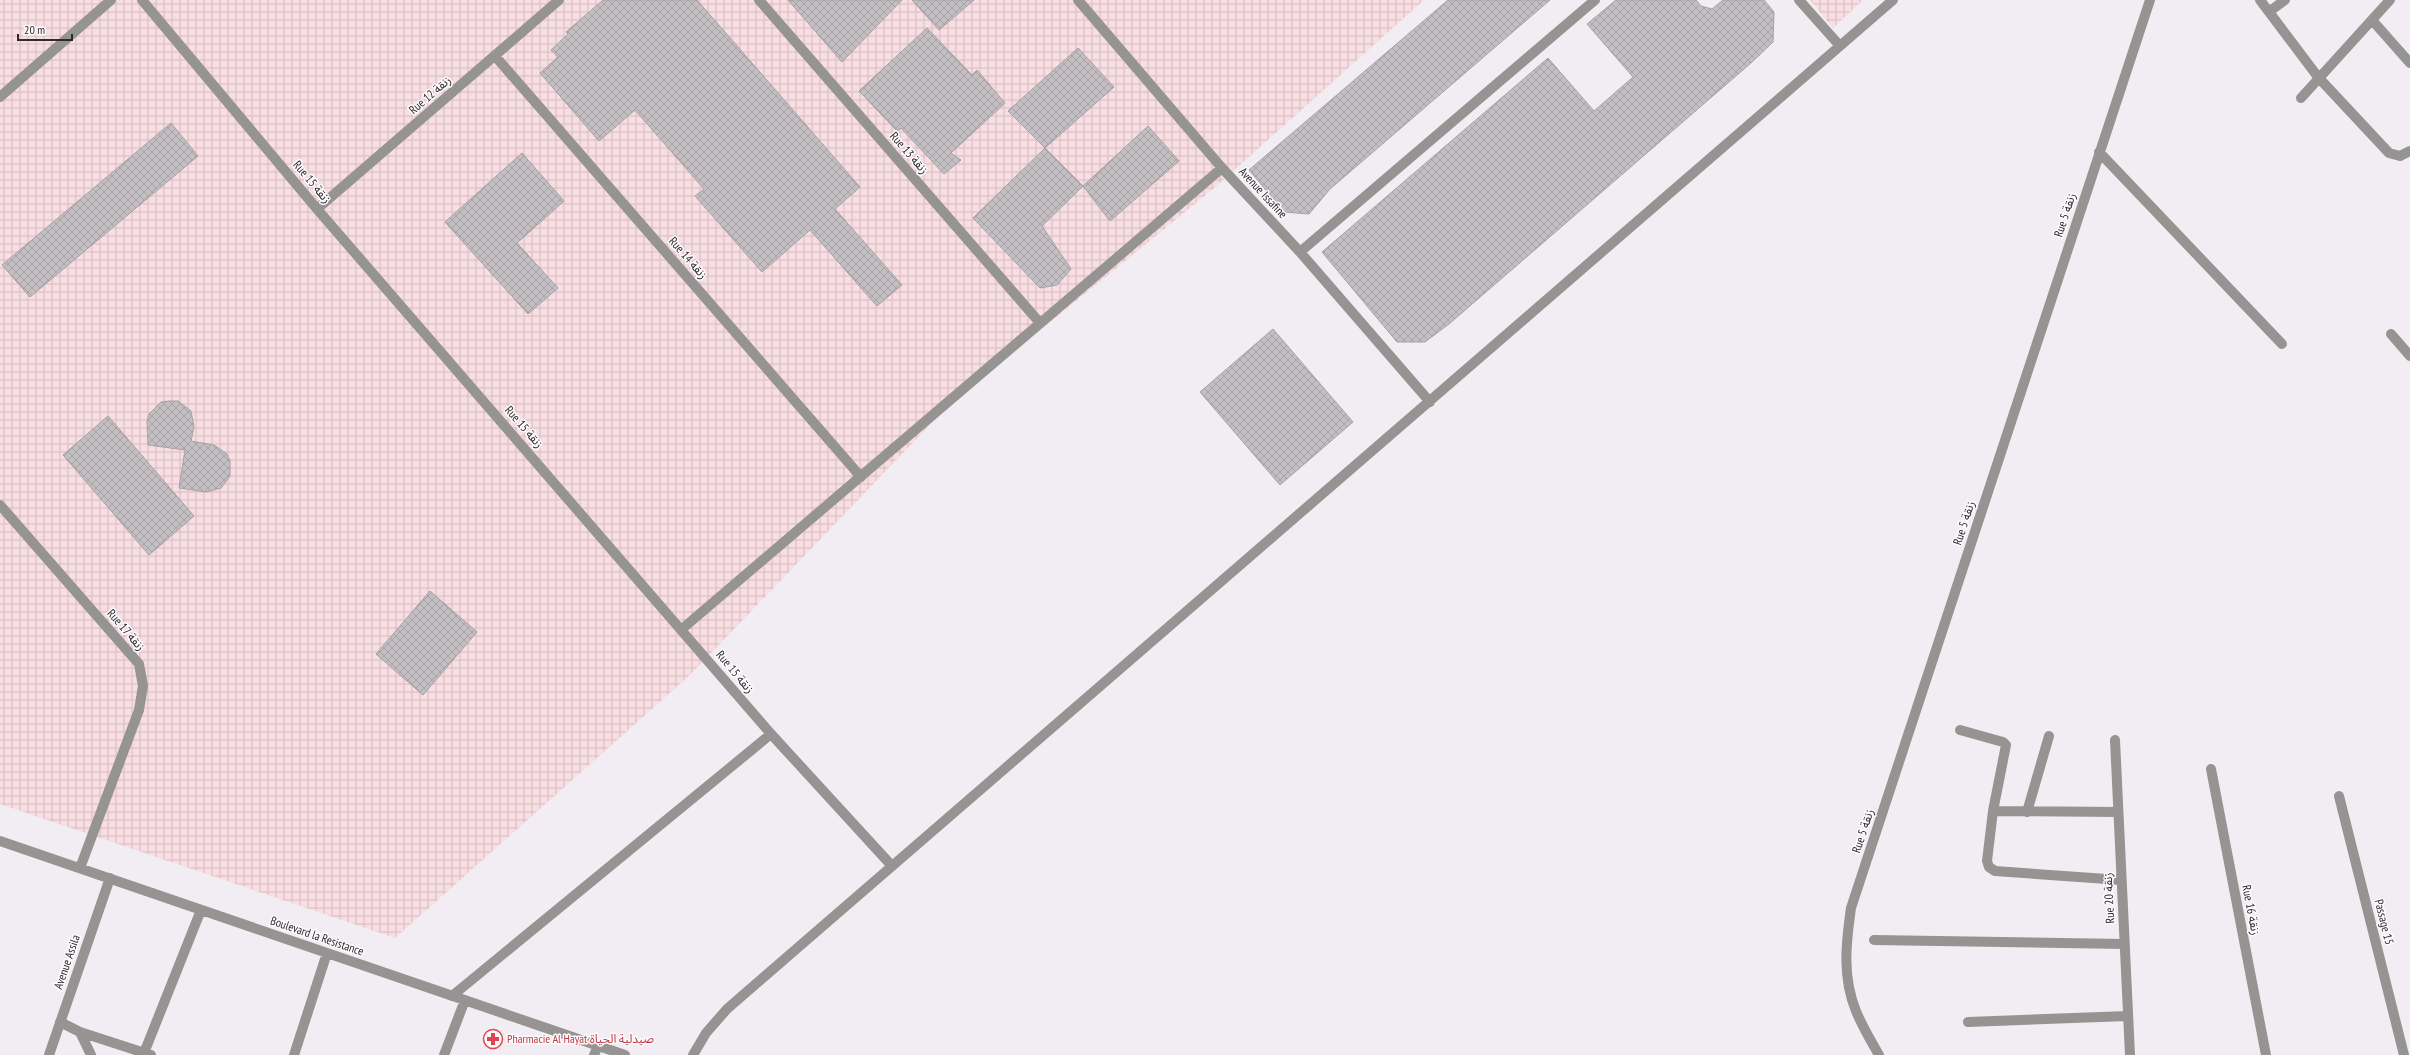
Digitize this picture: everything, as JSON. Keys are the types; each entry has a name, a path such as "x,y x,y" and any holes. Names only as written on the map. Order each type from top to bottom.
{"street":[{"path":"0,97 111,0"},
{"name":"Rue 15 زنقة","path":"142,0 317,209 771,734 892,866"},
{"name":"Rue 12 زنقة","path":"317,209 559,0"},
{"name":"Rue 13 زنقة","path":"759,0 1040,323"},
{"name":"Avenue Issafine","path":"1078,0 1222,168 1300,252 1430,402"},
{"path":"1300,252 1595,0"},
{"path":"1799,0 1840,46"},
{"path":"693,1055 706,1033 728,1009 1893,0"},
{"name":"Rue 5 زنقة","path":"1879,1055 1856,1011 1847,977 1845,949 1851,908 2150,0"},
{"path":"2260,0 2270,11 2318,77 2389,153 2400,156 2410,151"},
{"path":"2270,11 2285,0"},
{"path":"2301,98 2318,77 2390,0"},
{"path":"2372,20 2410,63"},
{"name":"Rue 14 زنقة","path":"495,56 861,477"},
{"path":"2099,152 2282,344"},
{"path":"682,630 1222,168"},
{"path":"2391,334 2410,356"},
{"name":"Rue 17 زنقة","path":"0,505 139,664 143,686 139,710 80,868"},
{"path":"1960,730 2005,744 1993,811 1987,861 1988,867 1995,871 2121,880"},
{"path":"452,996 771,734"},
{"path":"2027,812 2049,736"},
{"name":"Rue 20 زنقة","path":"2115,740 2130,1055"},
{"name":"Rue 16 زنقة","path":"2211,769 2266,1055"},
{"name":"Passage 15","path":"2339,796 2404,1055"},
{"path":"1993,811 2118,812"},
{"name":"Boulevard la Resistance","path":"0,841 465,1000 596,1050 625,1055"},
{"name":"Avenue Assila","path":"49,1055 110,878"},
{"path":"60,1022 80,1032 148,1054 200,910"},
{"path":"1874,940 2124,944"},
{"path":"294,1055 327,953"},
{"path":"444,1055 465,1000"},
{"path":"1968,1022 2128,1016"},
{"path":"80,1032 91,1055"}],"shaded area":[{"path":"0,0 1424,0 1212,190 950,404 690,675 395,938 0,804"},
{"path":"1810,0 1863,0 1833,28"}],"building":[{"path":"603,0 697,0 860,187 835,209 902,285 877,306 810,230 762,272 695,196 704,189 635,110 599,141 540,73 558,57 551,50 568,34 566,32"},
{"path":"788,0 902,0 842,62"},
{"path":"912,0 974,0 939,30"},
{"path":"1448,0 1550,0 1330,189 1309,214 1284,212 1249,170"},
{"path":"1616,0 1696,0 1701,6 1712,9 1723,0 1764,0 1774,12 1773,42 1751,63 1449,324 1425,342 1397,342 1322,252 1548,58 1594,111 1633,77 1587,24"},
{"path":"927,28 972,75 977,70 1005,103 951,153 961,160 944,174 901,128 897,131 859,91"},
{"path":"1078,48 1114,87 1045,148 1008,111"},
{"path":"171,123 198,156 30,297 2,265"},
{"path":"1148,126 1179,161 1110,221 1083,186"},
{"path":"1045,148 1083,186 1042,226 1071,269 1057,285 1040,288 973,218"},
{"path":"522,153 564,201 517,243 558,288 528,314 445,222"},
{"path":"1273,329 1353,422 1280,485 1200,392"},
{"path":"178,401 191,411 194,427 191,441 214,445 227,454 230,461 230,476 221,488 206,492 179,488 185,450 148,445 147,421 149,414 161,402"},
{"path":"108,416 194,516 149,555 63,455"},
{"path":"430,591 477,632 423,695 376,654"}],"place":[{"name":"Pharmacie Al Hayat صيدلية الحياة","path":"493,1039"}]}
